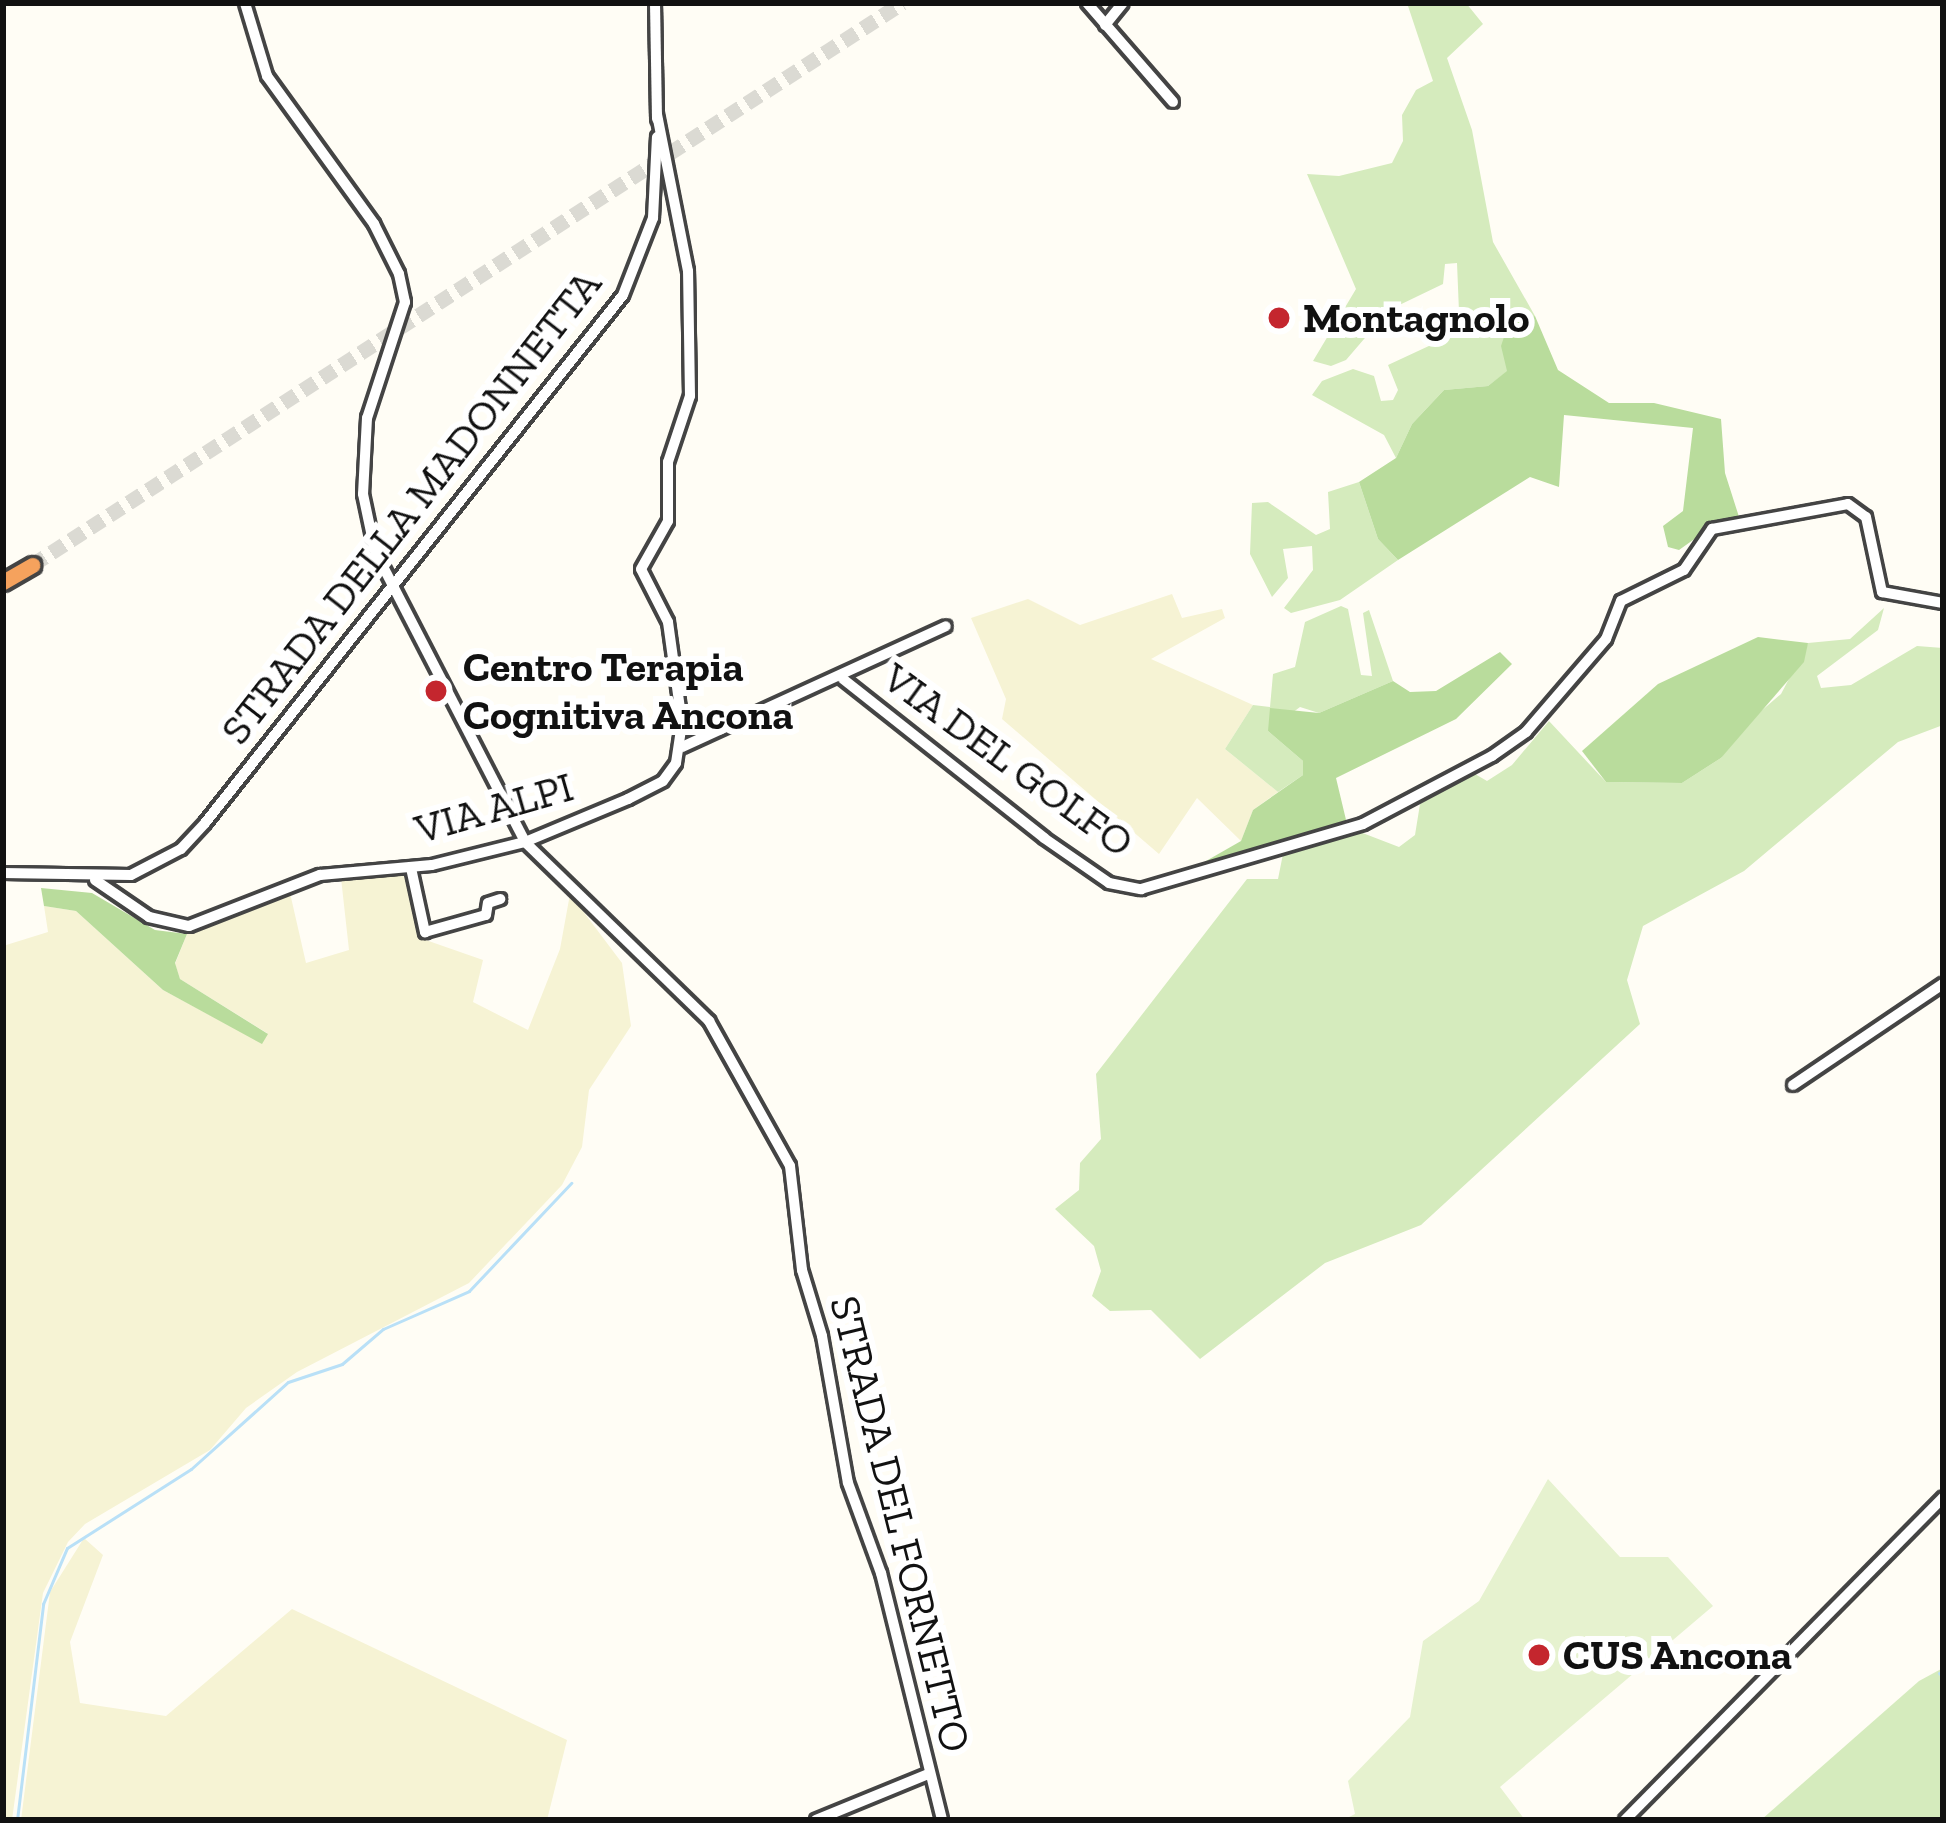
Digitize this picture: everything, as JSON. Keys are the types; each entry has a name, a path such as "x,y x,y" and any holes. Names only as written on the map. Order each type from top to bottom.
{"highway":[{"path":"3,582 32,565"}],"street":[{"name":"STRADA DEL FORNETTO","path":"245,3 267,76 374,224 399,274 405,302 367,418 363,494 376,551 397,582 482,770 524,842 709,1021 790,1166 802,1270 848,1483 881,1573 942,1820"},
{"name":"STRADA DELLA MADONNETTA","path":"3,873 95,880 156,866 182,849 623,295 653,218 655,3"},
{"path":"1088,3 1173,103"},
{"path":"1105,26 1123,3"},
{"path":"657,114 688,271 690,395 668,462 673,502 641,569 668,622 682,747"},
{"name":"VIA DEL GOLFO","path":"843,679 1044,838 1109,883 1142,889 1363,824 1492,755 1526,732 1606,639 1622,601 1684,570 1712,529 1848,503 1867,517 1882,592 1943,603"},
{"name":"VIA DEL GOLFO","path":"682,747 843,679 946,626"},
{"name":"VIA ALPI","path":"95,880 176,927 320,875 411,868 524,842 663,781 682,747"},
{"path":"411,868 424,932 486,916 488,903 500,899"},
{"path":"1793,1085 1943,984"},
{"path":"1625,1820 1943,1498"},
{"path":"816,1820 928,1774"}],"shaded area":[{"path":"1172,594 1182,618 1222,609 1225,618 1151,659 1253,705 1225,749 1278,792 1253,810 1241,841 1197,798 1159,854 1002,719 1006,699 971,618 1028,599 1080,625"},
{"path":"406,873 420,938 483,960 473,1002 528,1030 560,949 570,894 622,963 631,1026 589,1090 582,1147 562,1185 469,1283 297,1372 246,1408 210,1450 85,1524 68,1542 43,1593 12,1820 3,1820 3,946 48,932 44,906 76,911 163,990 262,1043 267,1033 180,979 175,964 187,934 290,893 306,963 349,950 341,878"},
{"path":"84,1538 103,1555 70,1642 80,1703 166,1716 292,1609 567,1740 547,1820 21,1820 50,1592"}],"green space":[{"path":"1407,3 1466,3 1483,24 1447,58 1472,130 1493,242 1535,316 1509,323 1508,371 1488,386 1444,390 1412,424 1396,458 1384,435 1312,395 1322,381 1353,369 1374,376 1381,401 1393,400 1398,390 1388,365 1446,338 1459,312 1457,263 1445,264 1443,284 1389,310 1346,360 1331,366 1313,361 1356,289 1307,174 1339,176 1392,163 1403,141 1402,115 1416,90 1433,81"},
{"path":"1535,316 1558,370 1609,403 1654,403 1721,419 1725,473 1740,520 1714,525 1679,550 1668,547 1663,526 1683,511 1693,428 1564,415 1559,487 1530,477 1398,560 1378,539 1359,482 1396,458 1412,424 1444,390 1488,386 1507,371 1501,346 1509,322"},
{"path":"1359,482 1378,539 1398,560 1340,600 1291,613 1284,608 1313,570 1312,546 1283,549 1288,578 1272,597 1250,554 1252,503 1268,502 1316,535 1330,529 1328,492"},
{"path":"1341,606 1348,609 1361,675 1372,676 1363,613 1369,610 1393,681 1319,713 1300,707 1268,731 1303,761 1303,775 1278,792 1225,749 1253,705 1270,707 1273,674 1295,667 1305,622"},
{"path":"1884,608 1878,630 1817,676 1821,688 1851,685 1917,646 1943,648 1943,725 1898,742 1744,871 1643,926 1627,980 1640,1024 1421,1225 1325,1263 1200,1359 1151,1310 1110,1311 1092,1296 1101,1271 1094,1246 1055,1209 1079,1190 1080,1163 1101,1139 1096,1074 1247,879 1278,879 1283,854 1360,832 1399,847 1415,835 1420,804 1475,774 1487,781 1512,765 1549,721 1606,782 1682,783 1721,758 1738,731 1781,694 1808,643 1850,639"},
{"path":"1758,637 1808,643 1804,662 1721,758 1682,783 1606,782 1582,751 1658,684"},
{"path":"1500,652 1512,664 1456,719 1336,778 1347,824 1199,865 1241,841 1253,810 1303,775 1303,761 1268,731 1270,708 1319,713 1393,681 1410,692 1436,691"},
{"path":"41,888 92,893 155,930 187,934 175,963 180,979 268,1034 262,1044 163,990 76,911 44,906"},
{"name":"CUS Ancona","path":"1548,1479 1620,1557 1668,1557 1713,1606 1500,1787 1525,1820 1343,1820 1355,1814 1348,1781 1410,1717 1423,1641 1479,1601"},
{"path":"1943,1668 1943,1820 1761,1820 1919,1681"}],"waterway":[{"path":"17,1820 43,1604 67,1548 191,1469 288,1382 342,1364 383,1329 469,1291 571,1183"},
{"path":"1939,1673 1943,1677"}],"tunnel":[{"path":"32,565 902,3"}],"place":[{"name":"Montagnolo","path":"1279,318"},
{"name":"Centro Terapia Cognitiva Ancona","path":"436,691"},
{"name":"CUS Ancona","path":"1539,1655"}]}
